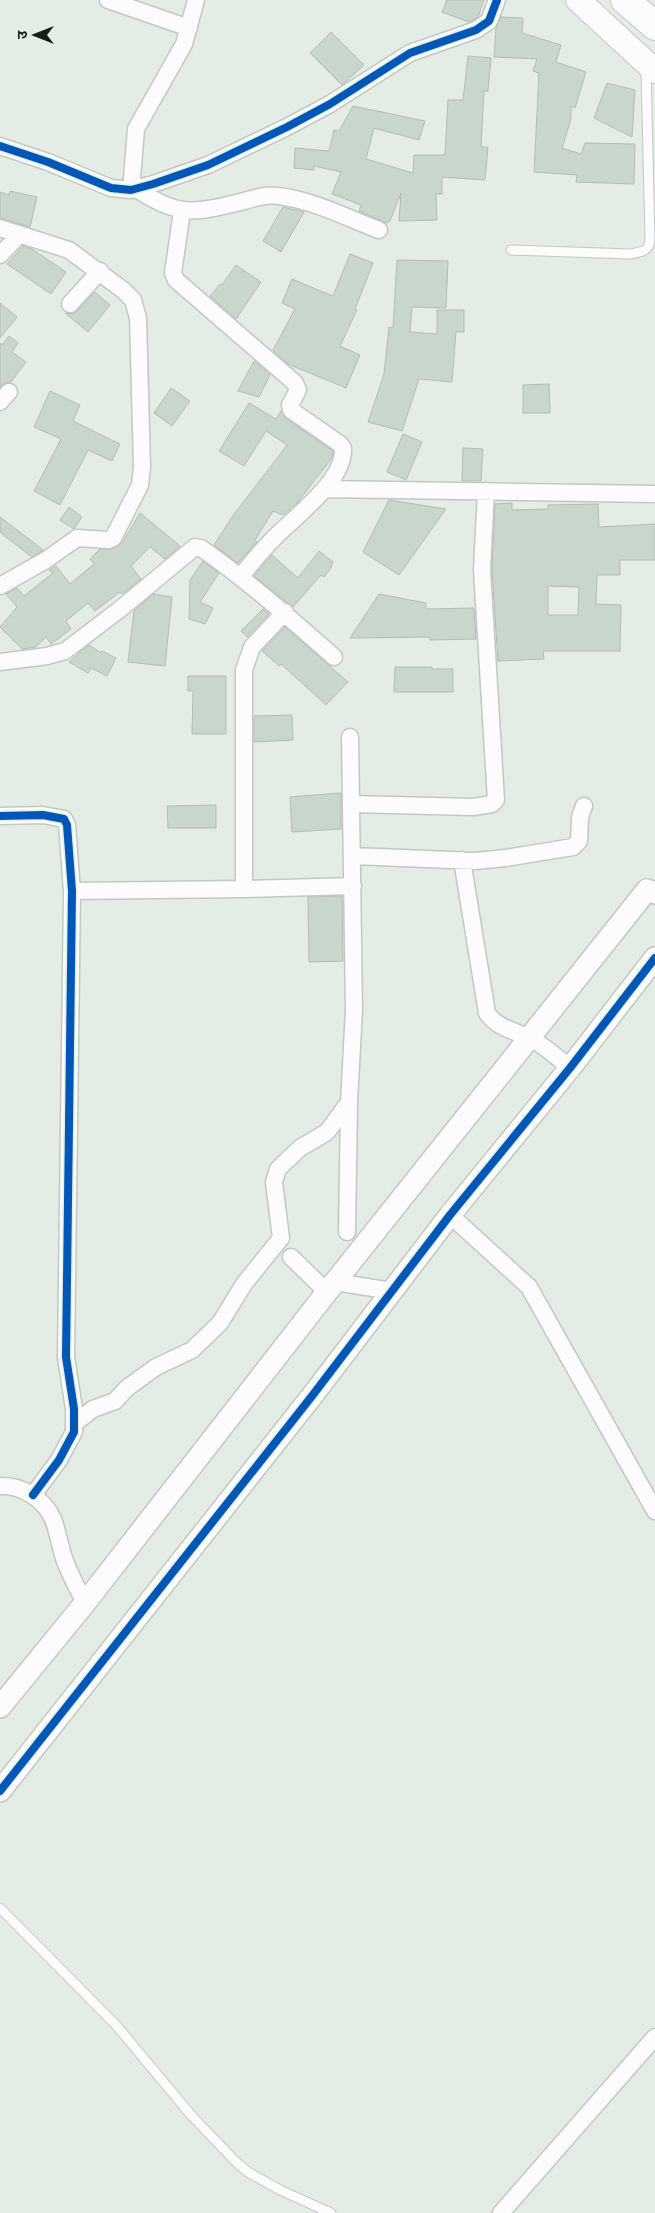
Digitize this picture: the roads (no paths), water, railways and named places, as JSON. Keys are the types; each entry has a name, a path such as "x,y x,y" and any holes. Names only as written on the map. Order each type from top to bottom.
{"highway":[{"path":"625,0 655,26"}],"main road":[{"path":"578,0 650,67"}],"street":[{"path":"108,0 189,28"},
{"path":"133,189 136,129 184,44 196,0"},
{"path":"0,146 48,162 111,188 133,189 179,176 239,151 330,104 410,53 476,30 489,21 497,0"},
{"path":"133,189 154,201 182,211 202,211 259,197 277,195 311,204 379,230"},
{"path":"182,211 174,273 176,280 295,383 298,390 290,405 295,414 340,444 343,448 342,460 325,489 276,536 240,576"},
{"path":"0,228 69,250 100,271 133,300 137,309 143,437 140,484 113,538 108,540 77,538 46,560 0,586"},
{"path":"0,255 19,235"},
{"path":"70,304 100,271"},
{"path":"325,489 655,494"},
{"path":"352,804 473,807 492,804 496,800 482,570 486,491"},
{"path":"0,662 47,656 65,651 119,610 194,547 201,548 240,576 285,612 334,657"},
{"path":"244,889 244,670 252,646 285,612"},
{"path":"347,1232 349,1102 354,1010 350,737"},
{"path":"353,856 462,860 506,858 575,846 579,841 580,817 584,806"},
{"path":"0,816 43,816 64,819 68,825 72,891 66,1357 75,1423 70,1442 33,1495"},
{"path":"462,860 487,1013 490,1018 502,1027 530,1038 570,1068"},
{"path":"72,891 352,886"},
{"path":"0,1707 85,1603 331,1287 652,887"},
{"path":"0,1791 306,1403 450,1215 570,1068 655,958"},
{"path":"349,1102 327,1132 300,1148 278,1169 274,1182 281,1238 291,1257 331,1287 392,1291"},
{"path":"450,1215 530,1287 655,1511"},
{"path":"75,1423 93,1409 115,1401 127,1388 156,1367 192,1350 220,1323 244,1284 281,1238"},
{"path":"268,1256 291,1257"},
{"path":"1,1485 23,1490 33,1495 53,1520 65,1562 85,1603"},
{"path":"501,2213 655,2037"}],"lane":[{"path":"511,250 630,254 642,252 647,248 650,240 650,67"},
{"path":"0,1908 116,2025 191,2115 237,2163 248,2172 280,2190 331,2213"}]}
